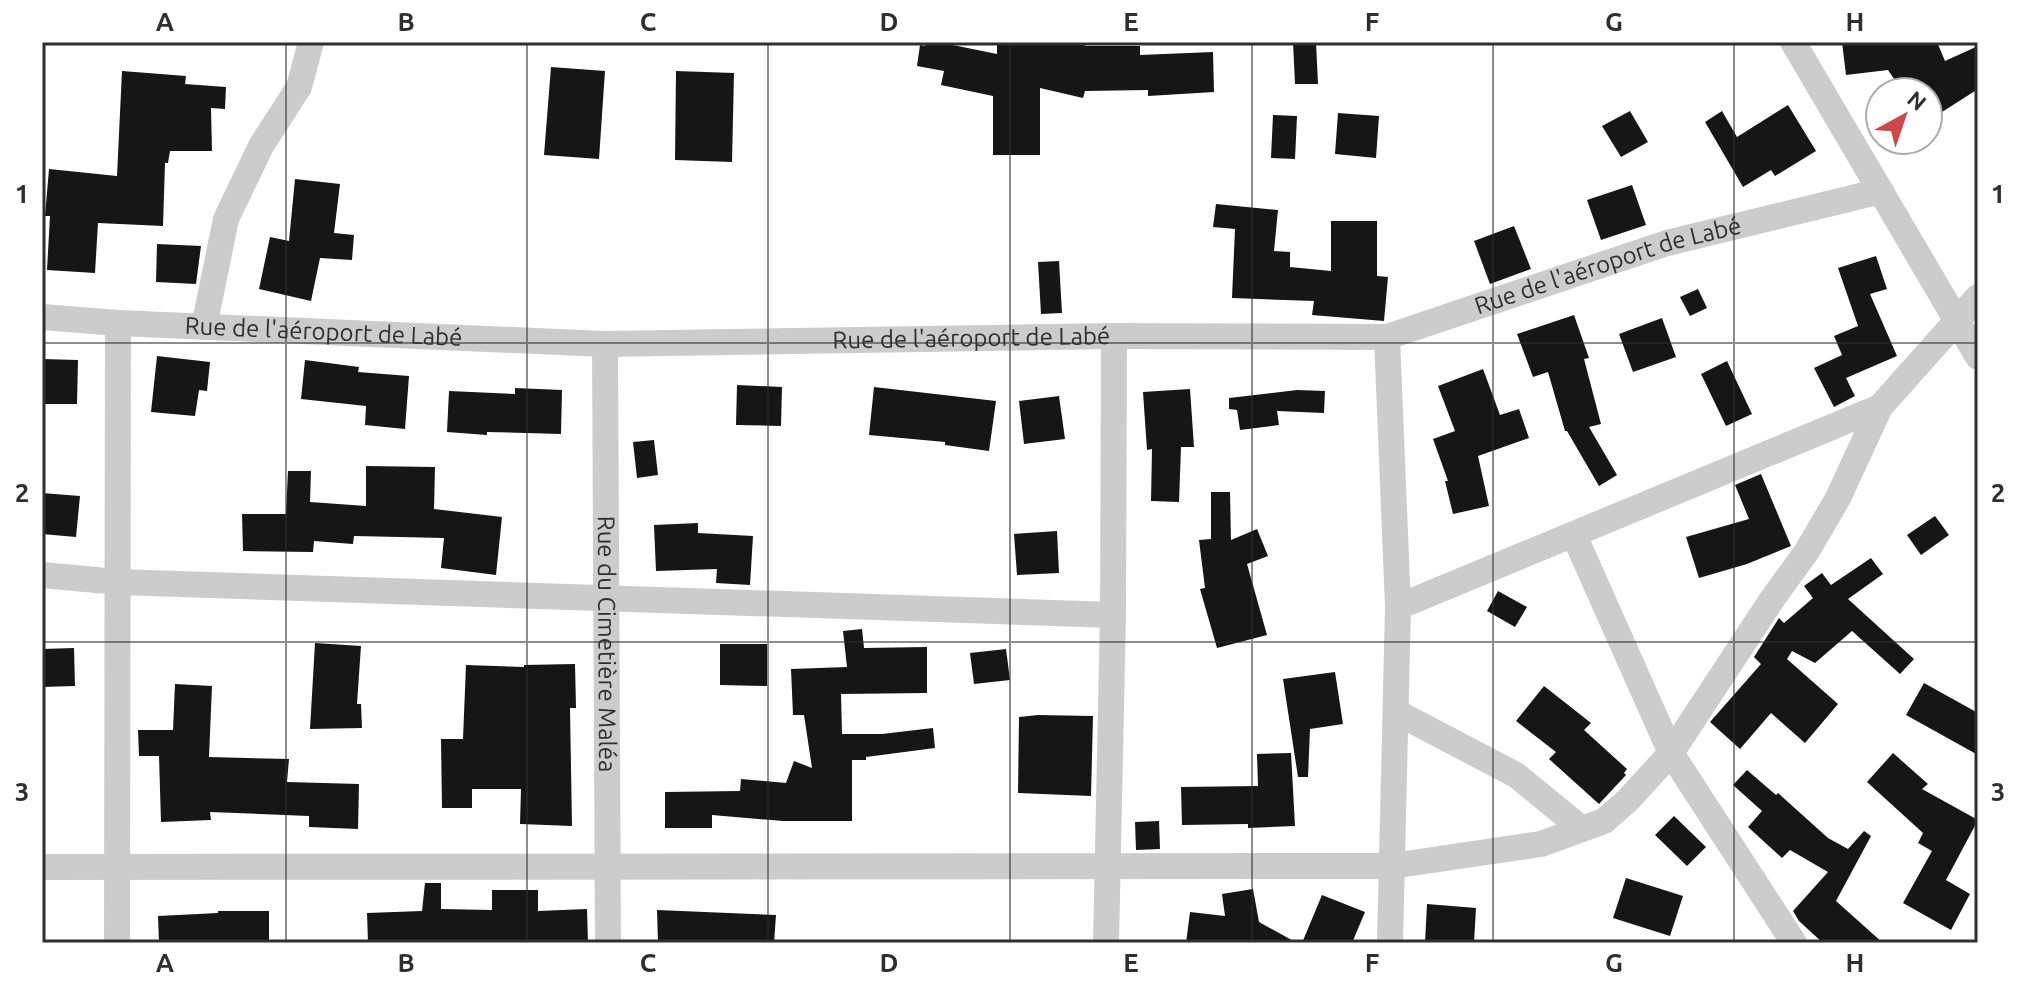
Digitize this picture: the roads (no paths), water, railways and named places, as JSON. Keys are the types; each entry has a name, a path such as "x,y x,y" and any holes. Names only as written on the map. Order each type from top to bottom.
{"street":[{"path":"204,327 226,219 261,146 299,87 311,42"},
{"path":"1793,42 1978,357"},
{"name":"Rue de l'aéroport de Labé","path":"42,317 605,344 1114,336 1387,337 1667,243 1881,191"},
{"path":"42,867 1392,866 1541,844 1604,821 1671,753 1807,551 1838,498 1880,407 1978,297"},
{"path":"117,943 118,323"},
{"path":"1106,943 1113,615 1114,336"},
{"path":"1387,337 1398,607 1390,943"},
{"name":"Rue du Cimetière Maléa","path":"605,344 608,943"},
{"path":"1398,607 1880,407"},
{"path":"1574,535 1671,753 1794,943"},
{"path":"42,575 118,582 1113,615"},
{"path":"1396,712 1516,775 1582,829"}]}
